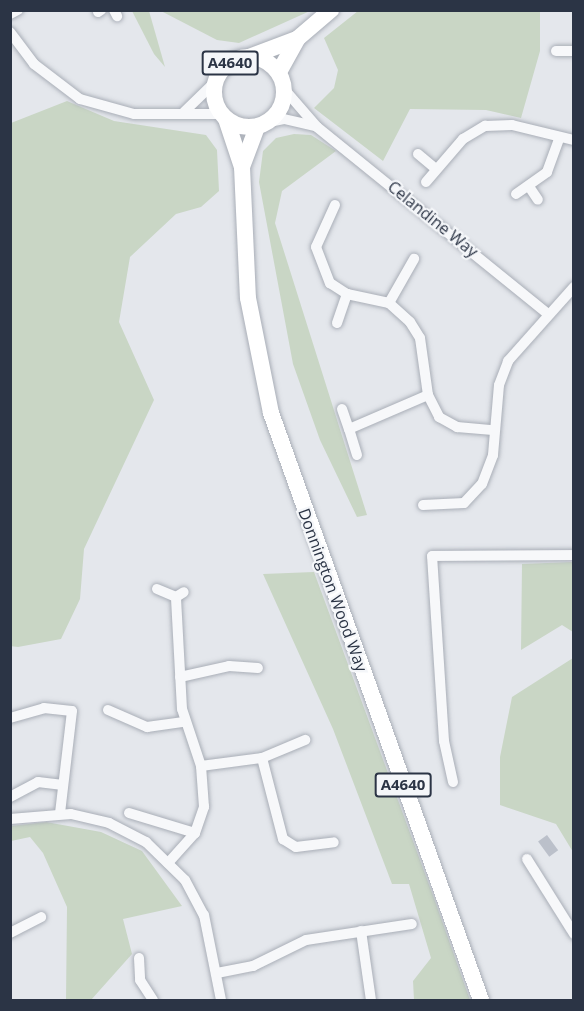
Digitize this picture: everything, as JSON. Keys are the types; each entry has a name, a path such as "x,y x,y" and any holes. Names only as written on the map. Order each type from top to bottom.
{"main road":[{"name":"A4640","path":"224,117 215,82 232,61 297,39 331,10"},
{"name":"A4640","path":"279,72 297,39"},
{"name":"A4640","path":"249,57 279,72 285,90 263,124"},
{"path":"224,117 263,124"},
{"name":"Donnington Wood Way","path":"224,117 242,167 248,298 271,413 481,1000"},
{"name":"Donnington Wood Way","path":"242,167 263,124"}],"street":[{"path":"10,14 18,10"},
{"path":"10,32 34,64 80,99 135,114 184,112 224,117"},
{"path":"556,51 571,47"},
{"path":"184,112 215,82"},
{"name":"Celandine Way","path":"285,90 317,127 548,314"},
{"name":"Celandine Way","path":"263,124 284,119 317,127"},
{"path":"426,182 463,139 485,126 512,125 559,139 573,140"},
{"path":"516,194 530,188 554,163 559,139"},
{"path":"418,154 436,169"},
{"path":"530,188 538,200"},
{"path":"335,205 320,216 318,236 318,257 330,283 347,294 389,303 420,338 428,395 448,424 493,430"},
{"path":"389,303 414,259"},
{"path":"423,505 464,503 482,484 493,455 493,430 508,361 573,287"},
{"path":"343,319 347,294"},
{"path":"349,429 428,395"},
{"path":"342,409 357,455"},
{"path":"453,782 444,741 432,556 573,555"},
{"path":"157,589 180,594 180,677 184,722 201,766 204,807 195,833 168,863"},
{"path":"180,677 229,666 258,668"},
{"path":"10,718 44,708 72,711 61,784 60,813"},
{"path":"108,710 147,727 184,722"},
{"path":"201,766 262,758 305,740"},
{"path":"262,758 283,839 296,847 334,842"},
{"path":"10,797 39,782 61,784"},
{"path":"10,819 60,813 109,823 146,842 168,863 204,915 221,1000"},
{"path":"129,813 195,833"},
{"path":"527,859 573,934"},
{"path":"10,933 41,917"},
{"path":"217,973 253,966 295,943 412,924"},
{"path":"361,931 371,1000"},
{"path":"139,958 140,980 153,1000"}],"green space":[{"path":"310,10 239,43 217,40 161,11"},
{"path":"132,11 149,11 165,67 154,54"},
{"path":"358,11 540,11 540,51 521,118 486,110 410,109 383,161 314,108 334,88 338,70 324,38"},
{"path":"67,101 114,121 206,135 217,150 219,191 201,207 176,214 130,257 119,322 154,400 84,549 80,599 61,639 18,647 10,646 11,123"},
{"path":"294,134 311,135 336,151 282,191 275,223 367,515 357,517 320,440 293,364 259,182 263,151 276,138"},
{"path":"573,562 573,632 562,625 521,650 522,564"},
{"path":"314,572 470,1000 414,1000 413,981 431,958 409,884 392,884 333,729 263,574"},
{"path":"573,658 573,852 556,824 500,805 500,757 512,697"},
{"path":"46,822 101,832 142,851 182,906 123,919 132,954 91,1000 66,1000 67,907 43,853 30,837 11,841 11,826"}],"building":[{"path":"547,835 558,850 549,857 538,841"}]}
